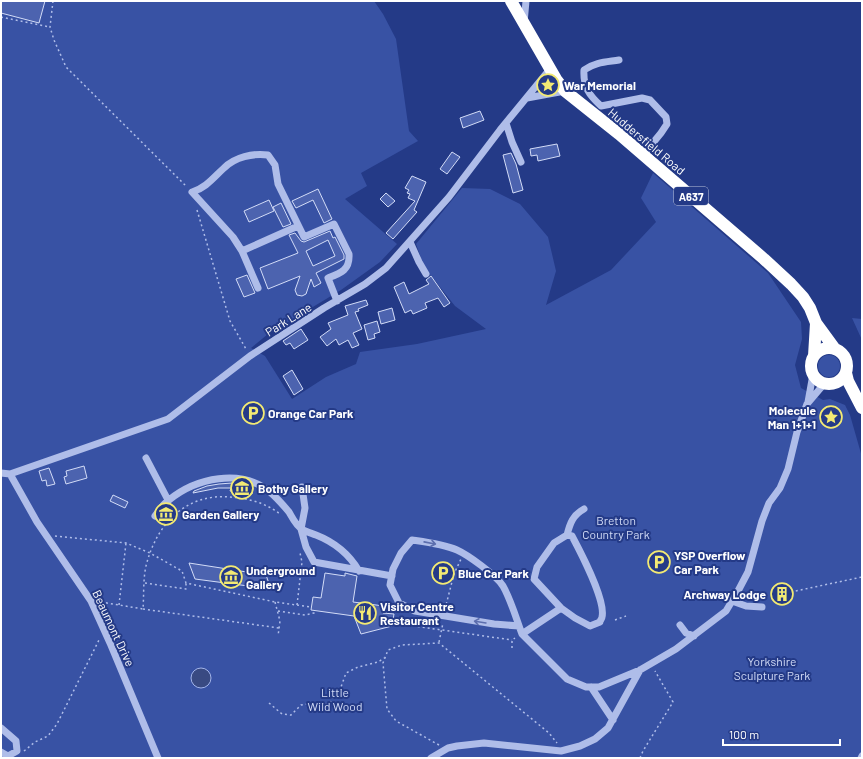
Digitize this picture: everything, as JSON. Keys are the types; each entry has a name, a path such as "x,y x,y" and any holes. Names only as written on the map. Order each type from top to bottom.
{"highway":[{"name":"Huddersfield Road","path":"511,1 550,69 565,91 643,155 764,259 803,297 816,322 835,349 844,356 847,367 846,373 860,404"},
{"name":"Huddersfield Road","path":"816,322 814,356 811,366 813,374 818,381 843,390 860,404"},
{"path":"814,356 823,349 835,349"},
{"path":"826,384 839,382 846,373"}],"street":[{"path":"524,24 526,1"},
{"path":"620,60 595,63 590,66 584,70 585,82 590,95 601,106 642,98 650,100 666,117 667,124 664,129 643,155"},
{"name":"Park Lane","path":"1,473 10,474 168,419 250,356 365,284 386,268 449,197 550,69"},
{"path":"527,98 565,91"},
{"path":"506,123 512,142 521,162"},
{"path":"258,288 242,251 230,233 192,192 200,190 231,162 244,157 259,154 268,155 275,165 278,184 304,237 334,224 349,254 348,264 344,270 328,278 337,301"},
{"path":"242,251 298,226"},
{"path":"410,242 426,274"},
{"path":"519,626 494,624 415,611 399,603 390,585 393,569 401,553 412,540 432,543 457,550 484,567 502,584 511,603 522,634 567,679 586,688 599,687 640,670 676,649 694,636 726,611 732,602 748,572 762,521 769,503 780,488 788,469 797,432 807,404 813,374"},
{"path":"807,404 826,384"},
{"path":"146,458 168,500"},
{"name":"Beaumont Drive","path":"10,474 48,539 92,601 158,758"},
{"path":"155,516 168,500 202,482 218,478 231,478 257,483 270,492 287,510 301,529 306,547 314,562 392,576"},
{"path":"301,529 305,508 302,487"},
{"path":"568,535 572,536 583,558 600,600 602,616 600,622 590,626 561,608 534,579 536,567 554,544 568,535 570,523 576,513 584,509"},
{"path":"301,529 338,546 359,571"},
{"path":"732,602 746,606 762,607"},
{"path":"522,634 561,608"},
{"path":"680,625 686,633 694,636"},
{"path":"431,758 448,748 457,746 484,744 561,751 580,746 595,739 608,728 640,670"},
{"path":"591,687 613,720"},
{"path":"1,728 16,741 17,751 8,756 1,752"}],"path":[{"path":"53,1 50,27 66,67 192,192"},
{"path":"1,17 50,27"},
{"path":"197,207 230,321 250,356"},
{"path":"143,608 146,568 150,553 155,541 170,519 182,508 207,497 240,497 272,509 284,518"},
{"path":"48,539 55,535 126,543 150,553 182,571 186,583 186,589 145,583"},
{"path":"118,605 126,543"},
{"path":"297,605 302,562 300,548"},
{"path":"439,643 447,600 454,574 463,554"},
{"path":"786,594 862,577"},
{"path":"186,583 275,602 311,607"},
{"path":"92,601 279,628"},
{"path":"275,602 280,620 278,636"},
{"path":"278,611 305,615 314,613 314,610"},
{"path":"615,620 626,616"},
{"path":"393,623 512,640 522,634"},
{"path":"23,753 28,747 48,736 57,724 104,628"},
{"path":"512,640 512,648"},
{"path":"441,752 440,746 396,721 387,709 383,663 388,650 402,645 439,643 549,733 559,744 561,751"},
{"path":"269,703 282,714 291,715 301,705 312,703 329,704 341,687 346,673 358,667 378,662 386,657"},
{"path":"640,758 674,702 651,664"}],"green space":[{"name":"Bretton Country Park","path":"1,1 374,1 383,14 396,39 409,131 418,141 361,173 367,186 345,199 397,244 380,262 341,290 268,334 251,348 265,356 292,399 326,377 356,364 360,352 417,344 486,329 455,306 424,267 416,244 462,188 490,189 520,204 548,237 556,271 546,305 611,270 656,222 641,198 653,173 768,273 801,322 802,339 795,365 801,388 823,400 830,399 845,405 850,415 862,457 862,758 1,758"},
{"path":"852,318 862,319 862,340"},
{"path":"829,355 837,358 840,366 837,374 829,377 821,374 818,366 821,358"}],"shaded area":[{"path":"201,668 208,671 211,678 208,685 201,688 194,685 191,678 194,671"}],"building":[{"path":"1,1 45,1 39,23 1,13"},
{"path":"480,111 484,120 463,128 460,118"},
{"path":"557,144 560,156 538,161 537,155 531,156 530,149"},
{"path":"452,152 460,157 447,174 440,169"},
{"path":"511,153 516,164 523,190 513,193 503,155"},
{"path":"412,176 426,182 414,210 417,212 393,239 386,233 415,201 408,198 410,194 407,193 409,190 405,188"},
{"path":"318,189 332,219 324,223 313,200 296,208 292,201"},
{"path":"386,193 395,201 388,207 380,199"},
{"path":"269,200 274,211 249,222 244,211"},
{"path":"281,203 291,224 283,227 273,207"},
{"path":"330,231 333,238 335,237 344,255 344,259 316,273 321,283 314,287 311,279 306,294 302,296 297,295 295,290 300,276 268,289 260,268 298,253 289,235 295,233 301,241 304,242","holes":["328,240 335,256 313,266 306,251"]},
{"path":"247,275 255,293 244,297 236,279"},
{"path":"431,276 450,303 444,307 438,298 425,303 427,308 413,314 411,310 405,313 394,287 404,282 409,294 429,284 426,280"},
{"path":"366,300 368,305 358,309 359,311 355,312 362,329 353,333 359,345 352,348 348,340 339,345 336,339 327,346 320,337 331,329 328,323 348,315 345,306"},
{"path":"392,308 395,320 381,324 378,312"},
{"path":"377,321 380,332 374,334 375,338 368,340 364,325"},
{"path":"301,329 308,340 294,349 290,343 286,345 283,341"},
{"path":"292,370 303,389 294,395 283,376"},
{"path":"84,466 87,478 66,484 64,477 67,476 66,471"},
{"path":"49,468 55,484 47,486 46,480 42,481 39,471"},
{"path":"232,483 253,488 252,494 230,491 231,488 218,488 193,493 194,491 207,486"},
{"path":"113,495 128,502 125,508 110,501"},
{"name":"Underground Gallery","path":"189,563 266,575 271,589 195,579"},
{"path":"325,573 345,576 345,573 357,576 353,602 384,606 383,613 394,614 392,626 361,634 354,616 311,610 313,597 321,598"}],"place":[{"name":"War Memorial","path":"548,85"},
{"name":"Orange Car Park","path":"253,413"},
{"name":"Molecule Man 1+1+1","path":"831,417"},
{"name":"Bothy Gallery","path":"242,488"},
{"name":"Garden Gallery","path":"166,514"},
{"name":"YSP Overflow Car Park","path":"659,562"},
{"name":"Blue Car Park","path":"443,573"},
{"name":"Underground Gallery","path":"231,577"},
{"name":"Archway Lodge","path":"782,594"},
{"name":"Visitor Centre Restaurant","path":"365,613"}],"park label":[{"name":"Yorkshire Sculpture Park","path":"772,668"},
{"name":"Little Wild Wood","path":"335,699"}]}
